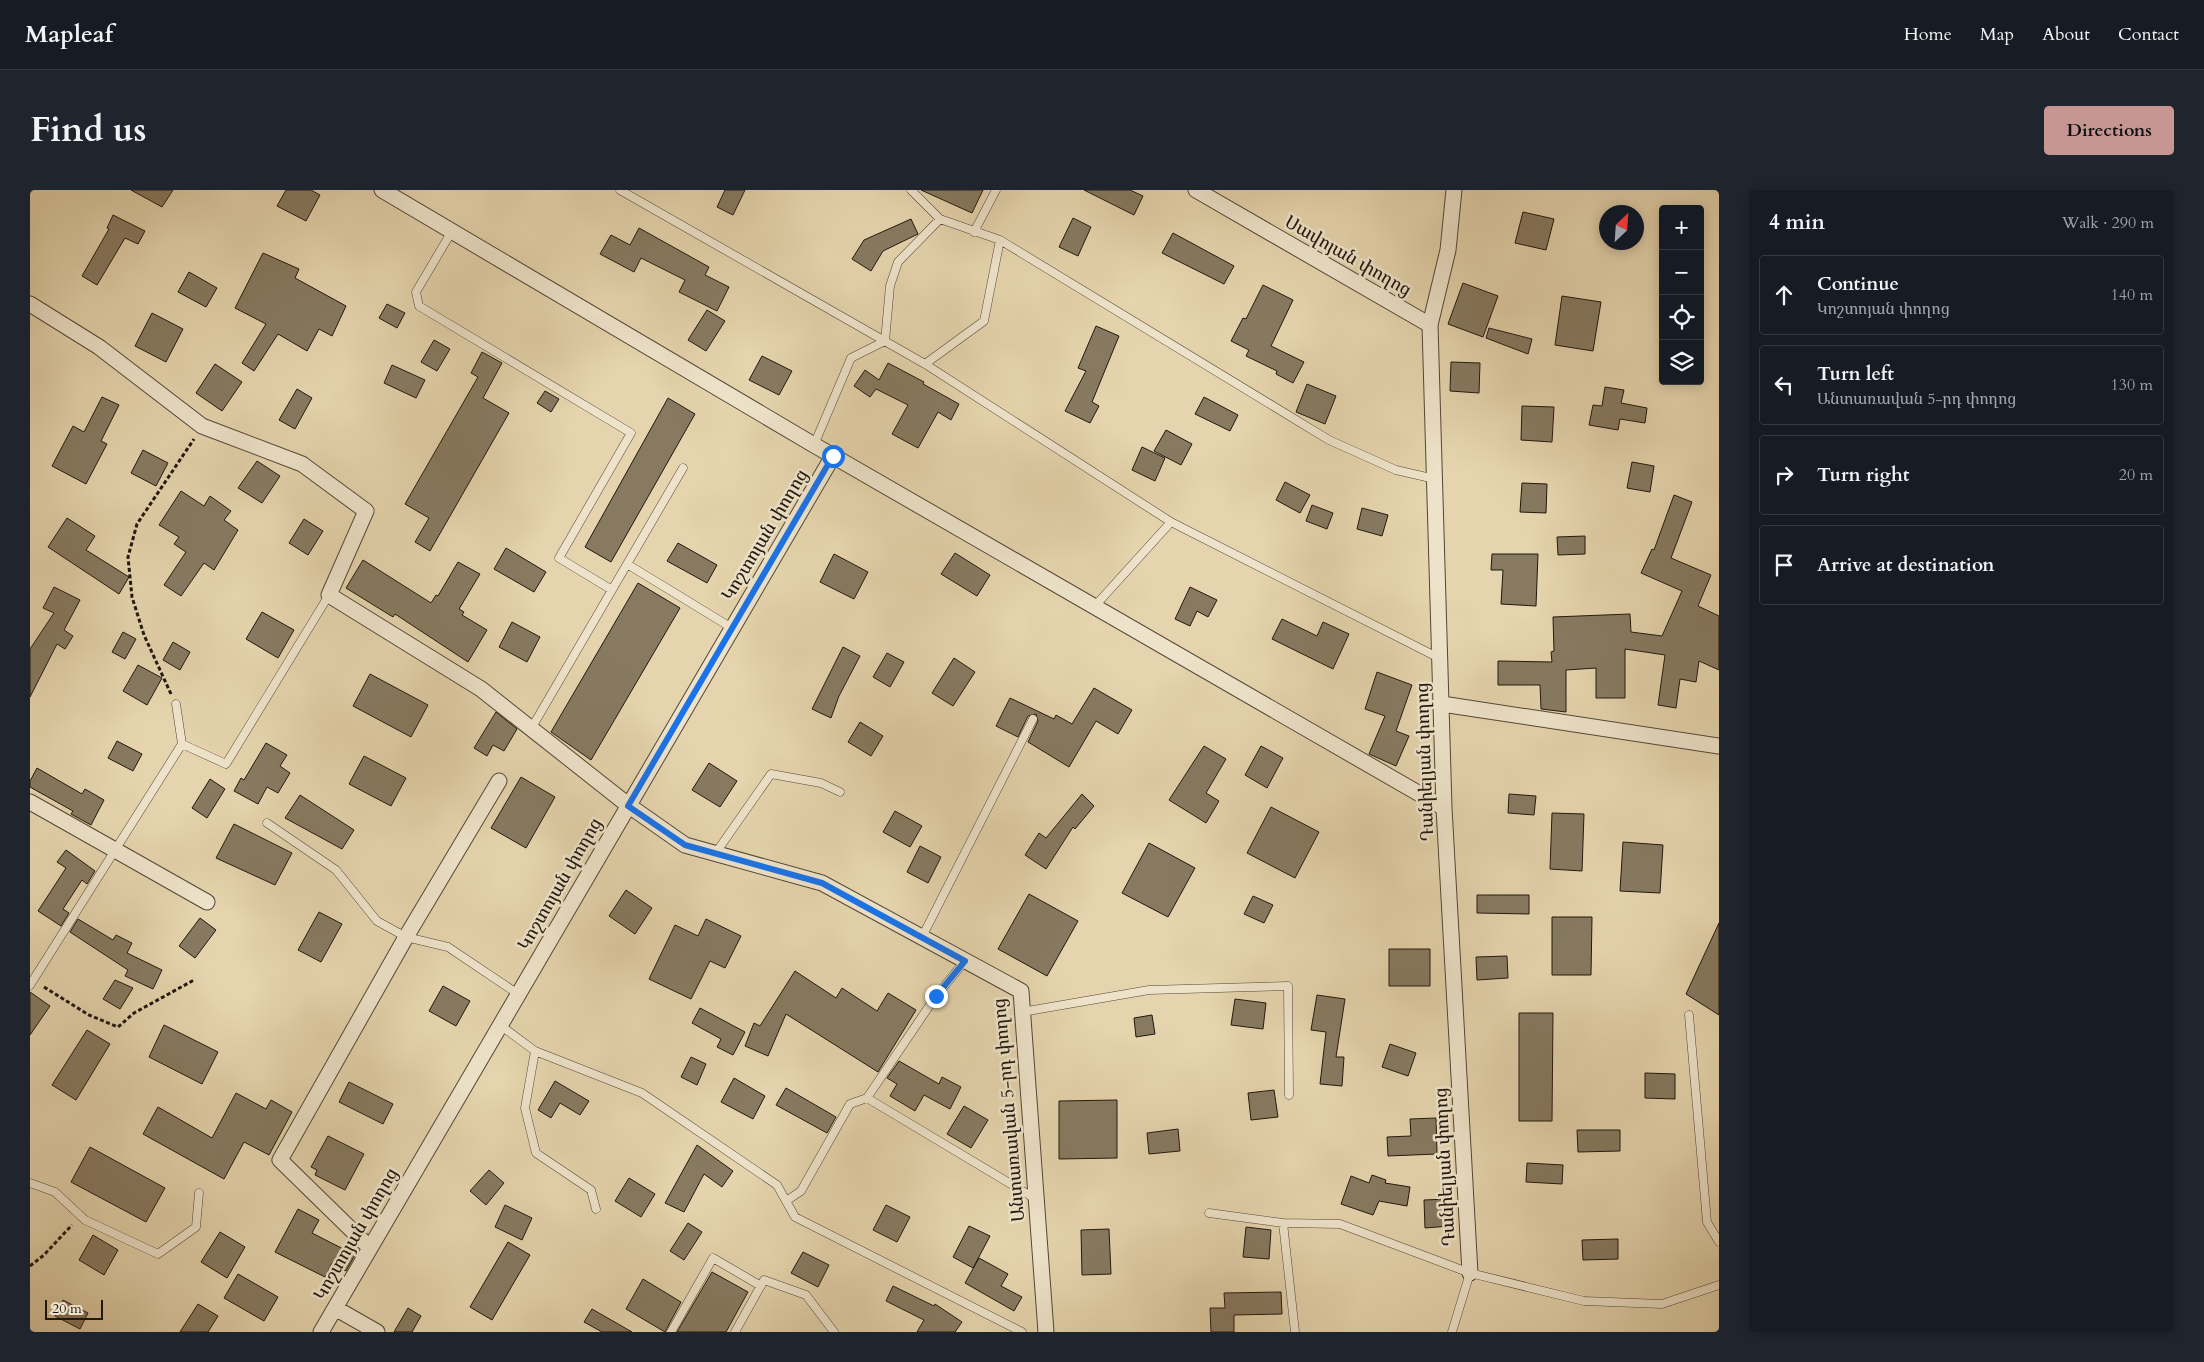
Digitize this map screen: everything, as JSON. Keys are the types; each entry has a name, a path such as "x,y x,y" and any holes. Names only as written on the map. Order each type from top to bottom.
{"street":[{"path":"382,190 814,445 1444,808"},
{"name":"Սավոյան փողոց","path":"1196,190 1430,325"},
{"name":"Դանիելյան փողոց","path":"1454,190 1448,250 1430,325 1444,808 1470,1273"},
{"path":"30,304 99,347 202,426 302,464 366,511 329,595"},
{"name":"Կոշտոյան փողոց","path":"321,1332 833,456"},
{"name":"Անտառավան 5-րդ փողոց","path":"329,595 481,689 628,806 685,845 822,883 1021,991 1046,1332"},
{"path":"1442,704 1719,746"},
{"path":"370,1248 280,1160 406,937 499,781"},
{"path":"30,802 207,902"},
{"path":"335,1308 377,1332"}],"lane":[{"path":"620,190 925,364 1171,522 1441,659"},
{"path":"911,190 940,219 1000,240 1329,440 1396,470 1435,479"},
{"path":"974,232 996,190"},
{"path":"885,341 890,286 898,262 940,219"},
{"path":"452,231 416,292 419,306 631,433 559,558 612,590"},
{"path":"925,364 984,321 1000,240"},
{"path":"814,445 851,358 885,341"},
{"path":"531,729 683,468"},
{"path":"1094,607 1171,522"},
{"path":"627,564 732,628"},
{"path":"182,744 226,764 329,595"},
{"path":"32,983 182,744 176,704"},
{"path":"922,938 1033,720"},
{"path":"715,854 772,774 821,783 840,792"},
{"path":"267,823 336,870 377,921 406,937 448,947 518,994"},
{"path":"786,1200 801,1191 850,1104 867,1098 936,996 965,961"},
{"path":"1022,1012 1149,990 1288,986 1289,1095"},
{"path":"1689,1015 1707,1222 1719,1242"},
{"path":"500,1025 535,1051 642,1093 777,1185 795,1217 1022,1332"},
{"path":"535,1051 525,1108 536,1153 591,1190 596,1209"},
{"path":"867,1098 1036,1198"},
{"path":"30,1183 55,1192 85,1220 158,1254 196,1227 199,1192"},
{"path":"1209,1213 1283,1223 1340,1224 1470,1273 1584,1301 1662,1304 1719,1285"},
{"path":"1283,1223 1295,1332"},
{"path":"671,1332 713,1258 761,1286"},
{"name":"Դանիելյան փողոց","path":"1452,1332 1470,1273"},
{"path":"735,1332 764,1280 806,1295 834,1332"}],"path":[{"path":"176,704 144,635 132,597 128,557 137,524 202,426"},
{"path":"32,983 89,1015 118,1027 134,1013 194,980"},
{"path":"30,1266 44,1255 79,1215"}],"building":[{"path":"131,190 173,190 162,207"},
{"path":"286,190 311,190 320,195 306,221 277,206"},
{"path":"725,190 745,190 733,215 717,207"},
{"path":"921,190 983,190 972,213"},
{"path":"1084,190 1130,190 1143,196 1134,215"},
{"path":"1523,212 1554,219 1546,250 1515,243"},
{"path":"113,215 145,231 138,244 125,238 97,285 82,276 109,229 107,228"},
{"path":"1073,218 1091,227 1078,256 1059,247"},
{"path":"911,219 918,234 883,251 871,271 852,259 864,240"},
{"path":"639,228 709,267 705,275 729,287 717,311 679,292 685,280 641,258 634,272 600,254 611,235 630,245"},
{"path":"1173,233 1234,266 1224,284 1162,253"},
{"path":"263,253 299,269 295,278 346,306 332,336 319,329 307,351 278,334 254,371 242,363 266,324 235,308"},
{"path":"189,272 217,288 206,307 178,292"},
{"path":"1463,283 1498,296 1483,337 1448,324"},
{"path":"1263,285 1293,300 1271,346 1304,362 1293,383 1276,374 1277,371 1246,356 1249,350 1231,341 1243,318 1246,319"},
{"path":"1562,296 1601,302 1593,351 1555,345"},
{"path":"387,304 405,313 397,328 379,318"},
{"path":"707,310 725,321 706,351 688,340"},
{"path":"152,313 183,329 166,362 135,346"},
{"path":"1096,326 1119,336 1092,402 1099,406 1090,423 1065,411 1086,371 1078,368"},
{"path":"1489,328 1532,339 1528,354 1486,338"},
{"path":"434,340 450,349 437,371 421,362"},
{"path":"482,352 502,363 483,398 509,413 430,551 415,542 429,518 405,504 478,377 471,373"},
{"path":"762,356 792,371 779,395 749,380"},
{"path":"1451,362 1480,363 1479,393 1450,391"},
{"path":"888,363 924,382 923,384 959,404 951,420 938,412 918,448 892,434 908,405 876,389 870,397 854,386 865,370 879,380"},
{"path":"215,364 242,382 222,411 196,393"},
{"path":"392,365 425,380 416,398 384,383"},
{"path":"1307,384 1336,396 1325,424 1296,412"},
{"path":"1605,387 1624,390 1621,403 1647,408 1645,423 1620,419 1618,430 1589,425 1593,405 1602,406"},
{"path":"297,389 312,398 295,429 279,420"},
{"path":"545,391 559,399 551,412 537,403"},
{"path":"102,397 119,405 101,441 107,444 86,484 52,466 73,426 84,432"},
{"path":"1204,397 1238,415 1230,431 1195,414"},
{"path":"668,398 695,414 611,562 585,547"},
{"path":"1522,406 1554,407 1552,442 1521,440"},
{"path":"1166,430 1192,444 1181,465 1154,451"},
{"path":"1142,447 1165,458 1155,481 1132,470"},
{"path":"143,450 168,463 156,486 131,473"},
{"path":"257,461 280,476 262,503 238,488"},
{"path":"1632,462 1654,466 1650,492 1627,488"},
{"path":"1285,482 1310,495 1300,513 1276,500"},
{"path":"1522,483 1547,484 1546,513 1520,512"},
{"path":"181,491 204,506 210,496 231,511 224,520 238,530 214,570 204,563 181,596 164,585 186,552 174,544 179,537 159,525"},
{"path":"1674,495 1692,502 1671,558 1711,575 1698,606 1719,616 1719,670 1699,661 1696,682 1680,679 1676,708 1658,705 1665,655 1625,649 1625,698 1596,698 1596,668 1566,670 1566,712 1541,709 1540,685 1498,685 1498,661 1552,662 1551,652 1554,651 1553,617 1630,614 1631,632 1662,636 1682,591 1641,573 1652,549 1654,550"},
{"path":"1312,505 1333,513 1327,529 1306,521"},
{"path":"1362,508 1388,515 1382,536 1357,529"},
{"path":"67,518 95,536 86,550 129,577 119,594 48,547"},
{"path":"304,519 323,531 308,555 289,543"},
{"path":"1585,536 1585,554 1558,555 1557,537"},
{"path":"678,543 717,565 707,583 667,561"},
{"path":"506,548 546,572 534,592 494,569"},
{"path":"955,553 990,575 977,596 941,574"},
{"path":"834,554 868,572 854,599 820,582"},
{"path":"1492,554 1538,554 1536,606 1501,604 1503,570 1491,570"},
{"path":"363,560 431,603 436,595 438,596 458,562 480,574 459,609 464,612 462,615 487,630 468,662 395,614 393,617 346,588"},
{"path":"638,583 680,608 591,760 551,732"},
{"path":"54,587 80,600 64,630 73,636 65,649 57,644 30,697 30,649 54,613 43,608"},
{"path":"1190,587 1217,600 1208,617 1197,611 1190,626 1175,619"},
{"path":"262,612 294,630 278,658 246,639"},
{"path":"1282,619 1317,636 1323,622 1349,634 1333,669 1272,639"},
{"path":"512,622 540,637 527,662 499,647"},
{"path":"123,632 136,639 125,659 112,652"},
{"path":"173,642 190,652 180,670 163,660"},
{"path":"843,647 860,656 839,696 831,718 812,709"},
{"path":"887,653 904,662 890,687 873,677"},
{"path":"954,658 975,672 953,706 932,693"},
{"path":"138,665 162,678 147,705 123,691"},
{"path":"1377,672 1412,685 1396,731 1409,736 1396,766 1369,754 1385,716 1365,709"},
{"path":"370,674 428,705 411,737 353,706"},
{"path":"1094,688 1132,710 1118,734 1096,721 1069,767 1028,742 1038,721 1036,714 1028,716 1018,737 996,726 1010,698 1054,719 1056,715 1072,724"},
{"path":"496,712 517,729 504,751 493,745 487,756 474,748"},
{"path":"860,722 883,736 871,756 848,742"},
{"path":"117,741 142,754 133,771 108,758"},
{"path":"266,743 287,755 280,766 290,773 278,793 267,787 258,804 234,791 241,778 244,780"},
{"path":"1204,746 1226,759 1206,793 1219,801 1206,823 1169,800"},
{"path":"1261,746 1283,758 1267,788 1245,775"},
{"path":"364,756 406,778 391,806 349,784"},
{"path":"709,763 737,781 720,807 692,790"},
{"path":"37,768 82,794 85,789 104,800 91,825 71,814 73,811 30,787 30,781"},
{"path":"521,777 555,797 526,848 491,828"},
{"path":"210,779 225,789 207,818 192,808"},
{"path":"1082,794 1094,806 1075,829 1073,827 1046,869 1025,855 1039,833 1046,838"},
{"path":"1509,794 1536,796 1534,815 1508,813"},
{"path":"300,795 354,830 342,849 285,818"},
{"path":"1271,807 1319,832 1295,878 1247,853"},
{"path":"895,811 922,826 910,847 883,832"},
{"path":"1552,813 1584,814 1582,871 1550,869"},
{"path":"234,824 292,853 275,885 216,858"},
{"path":"1623,842 1663,845 1660,893 1620,891"},
{"path":"1149,843 1195,868 1168,917 1122,893"},
{"path":"920,846 941,857 928,883 907,872"},
{"path":"66,850 95,871 87,884 82,880 63,909 69,913 61,926 38,911 66,868 57,862"},
{"path":"626,890 652,908 635,934 609,916"},
{"path":"1029,894 1078,921 1047,976 998,949"},
{"path":"1477,895 1529,895 1529,914 1477,913"},
{"path":"1253,896 1273,905 1264,923 1244,914"},
{"path":"319,912 342,924 321,962 298,950"},
{"path":"1552,917 1592,917 1591,975 1552,975"},
{"path":"200,918 216,930 195,958 179,946"},
{"path":"78,919 113,940 116,935 132,943 127,953 162,970 153,989 125,976 128,970 70,932"},
{"path":"706,919 741,936 725,968 710,961 691,999 649,979 675,925 698,936"},
{"path":"1719,923 1719,1015 1686,994"},
{"path":"1389,949 1430,949 1430,986 1389,986"},
{"path":"1507,956 1508,978 1477,980 1476,957"},
{"path":"795,971 836,998 842,988 877,1011 888,993 916,1010 878,1072 786,1014 768,1056 745,1046 754,1023 760,1026"},
{"path":"115,980 133,988 120,1009 103,999"},
{"path":"443,986 470,1001 456,1026 429,1011"},
{"path":"30,992 50,1006 30,1035"},
{"path":"1317,995 1345,999 1336,1057 1344,1057 1342,1086 1320,1084 1326,1032 1311,1030"},
{"path":"1235,999 1266,1003 1263,1029 1231,1025"},
{"path":"700,1008 745,1032 733,1055 717,1047 721,1039 692,1023"},
{"path":"1519,1013 1553,1013 1552,1121 1519,1121"},
{"path":"1152,1015 1155,1034 1136,1037 1134,1018"},
{"path":"164,1025 218,1052 202,1084 149,1057"},
{"path":"87,1030 110,1044 76,1100 52,1085"},
{"path":"1390,1044 1416,1053 1408,1076 1382,1067"},
{"path":"691,1057 706,1064 697,1085 681,1077"},
{"path":"899,1061 939,1084 942,1077 961,1087 950,1109 924,1095 915,1111 890,1096 897,1084 887,1078"},
{"path":"1645,1073 1675,1074 1675,1099 1645,1098"},
{"path":"734,1078 765,1096 753,1119 721,1102"},
{"path":"555,1081 589,1101 580,1115 560,1103 551,1118 538,1110"},
{"path":"349,1082 393,1104 383,1124 339,1102"},
{"path":"786,1088 836,1117 827,1133 776,1105"},
{"path":"1274,1090 1278,1117 1251,1120 1248,1093"},
{"path":"236,1093 266,1109 271,1100 292,1112 269,1155 244,1142 224,1179 143,1134 158,1107 212,1138"},
{"path":"1117,1100 1117,1158 1059,1159 1059,1101"},
{"path":"964,1106 988,1120 971,1148 947,1134"},
{"path":"1436,1118 1437,1154 1388,1156 1387,1137 1411,1136 1410,1119"},
{"path":"1178,1129 1180,1151 1149,1154 1147,1133"},
{"path":"1577,1130 1620,1130 1620,1151 1578,1152"},
{"path":"328,1136 364,1154 345,1190 315,1175 317,1170 311,1167"},
{"path":"697,1145 733,1171 722,1187 704,1174 684,1212 665,1203"},
{"path":"90,1147 165,1188 146,1222 71,1182"},
{"path":"1527,1163 1563,1165 1562,1184 1526,1182"},
{"path":"489,1170 504,1183 486,1205 470,1191"},
{"path":"1372,1175 1386,1180 1385,1183 1410,1187 1407,1206 1379,1201 1373,1215 1341,1204 1351,1176 1369,1183"},
{"path":"629,1178 655,1194 641,1217 615,1201"},
{"path":"1449,1199 1450,1226 1425,1228 1424,1200"},
{"path":"505,1205 532,1218 522,1240 495,1227"},
{"path":"886,1205 910,1217 897,1242 873,1230"},
{"path":"298,1209 319,1220 312,1233 355,1255 346,1271 332,1263 325,1277 275,1252"},
{"path":"688,1223 702,1232 684,1260 670,1251"},
{"path":"969,1226 990,1236 973,1268 953,1257"},
{"path":"1246,1227 1271,1230 1269,1259 1243,1257"},
{"path":"1109,1229 1111,1274 1082,1275 1081,1230"},
{"path":"220,1232 245,1247 227,1278 201,1262"},
{"path":"93,1235 118,1250 104,1275 79,1260"},
{"path":"1618,1239 1618,1259 1583,1260 1582,1240"},
{"path":"508,1242 530,1255 492,1320 470,1307"},
{"path":"803,1252 829,1265 818,1287 791,1273"},
{"path":"979,1258 1008,1274 1001,1286 1022,1297 1014,1311 965,1283"},
{"path":"712,1272 748,1292 726,1332 677,1332"},
{"path":"238,1274 278,1297 264,1321 224,1298"},
{"path":"643,1279 681,1302 665,1332 626,1309"},
{"path":"893,1286 934,1306 935,1304 962,1322 955,1332 917,1332 924,1320 886,1301"},
{"path":"1281,1292 1282,1314 1234,1315 1234,1332 1211,1332 1210,1308 1225,1308 1224,1293"},
{"path":"63,1300 88,1313 80,1329 55,1316"},
{"path":"198,1304 218,1316 208,1332 180,1332"},
{"path":"408,1308 421,1316 412,1332 394,1332"},
{"path":"592,1309 632,1332 602,1332 584,1322"}],"route":[{"path":"833,456 628,806 685,845 822,883 965,961 936,996"}]}
